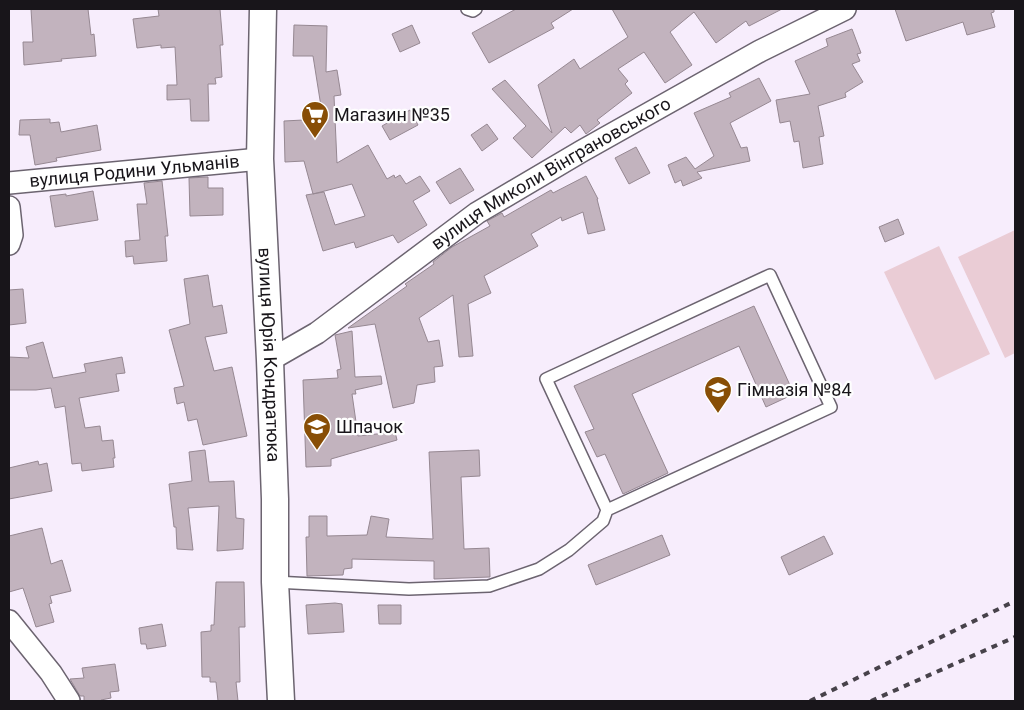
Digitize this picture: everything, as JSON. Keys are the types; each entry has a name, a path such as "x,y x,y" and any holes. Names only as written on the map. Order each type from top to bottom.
{"street":[{"name":"вулиця Юрія Кондратюка","path":"263,9 260,159 270,360 275,499 275,582 281,701"},
{"name":"вулиця Миколи Вінграновського","path":"270,360 317,333 477,213 582,151 760,51 845,9"},
{"name":"вулиця Родини Ульманів","path":"9,183 260,159"},
{"path":"9,207 12,235 9,244"},
{"path":"9,621 51,673 68,701"}],"lane":[{"path":"466,9 473,11 476,9"},
{"path":"275,582 409,589 489,586 538,569 569,550 603,522 607,510 546,378 770,275 831,407 607,510"}],"shaded area":[{"path":"1015,230 1015,353 1005,358 958,257"},
{"path":"939,246 990,354 935,380 884,272"}],"building":[{"path":"31,9 88,9 91,35 94,34 96,56 24,65 23,42 33,42"},
{"path":"158,9 220,9 223,45 220,45 222,77 215,78 216,84 208,84 209,121 191,121 190,99 167,100 167,85 177,85 175,47 161,48 161,45 137,48 133,19 159,16"},
{"path":"516,9 573,9 551,23 554,28 489,63 472,33"},
{"path":"612,9 782,9 749,26 746,21 716,43 694,12 670,32 692,65 665,83 644,52 618,69 628,81 625,84 632,93 597,120 600,123 586,134 580,125 571,133 565,127 532,158 513,138 526,126 492,89 505,80 552,133 538,85 574,59 580,69 628,37"},
{"path":"895,9 994,9 994,12 991,13 995,27 967,35 963,22 906,41"},
{"path":"294,25 327,26 326,72 337,70 341,95 334,96 337,163 368,145 387,179 394,175 395,178 400,175 406,184 420,176 430,191 413,201 427,225 398,243 393,235 356,248 354,242 323,251 306,195 313,194 304,161 285,162 284,121 323,119 313,56 293,56","holes":["352,184 365,216 335,225 324,192 315,194"]},
{"path":"412,25 420,43 400,52 392,34"},
{"path":"852,29 861,53 857,54 860,61 852,64 863,82 845,93 846,97 818,106 824,136 819,137 823,164 803,168 799,141 794,142 790,121 780,123 776,100 810,94 795,61 828,46 826,39"},
{"path":"759,78 771,101 730,123 741,148 747,147 750,161 697,172 702,178 683,186 681,180 675,183 668,165 686,157 695,169 714,156 694,113 731,97 729,93"},
{"path":"410,110 418,125 390,140 382,126"},
{"path":"50,119 50,123 59,122 61,132 97,125 101,150 56,158 57,161 35,165 30,135 19,135 20,120"},
{"path":"487,124 498,139 482,151 471,135"},
{"path":"636,147 650,173 629,184 615,158"},
{"path":"460,168 474,190 450,204 436,182"},
{"path":"586,176 598,199 605,230 588,234 583,212 562,221 561,217 531,234 538,246 484,276 491,293 468,304 473,356 459,357 453,295 419,318 428,342 439,340 443,366 434,367 435,382 417,385 414,403 393,408 375,324 348,328 407,286 405,284 434,264 433,262 452,247 490,226 487,221 502,213 504,217 551,190 553,193"},
{"path":"208,177 208,188 223,188 223,215 190,216 189,178"},
{"path":"162,181 168,236 165,236 167,261 134,264 133,256 126,257 125,241 140,240 137,204 147,204 144,183"},
{"path":"93,191 98,220 55,227 50,196 66,194 66,196"},
{"path":"898,219 904,234 885,242 879,227"},
{"path":"208,275 213,307 222,305 227,333 205,337 214,371 232,367 247,436 203,445 197,419 188,421 184,402 177,404 174,388 184,386 169,330 190,324 184,279"},
{"path":"23,289 26,323 9,325 9,290"},
{"path":"754,306 794,394 766,407 739,346 632,394 668,473 623,494 605,454 597,457 585,432 594,429 574,386"},
{"path":"352,331 355,377 381,376 382,384 355,390 356,394 352,394 358,436 395,432 397,440 331,459 331,466 306,467 303,380 338,378 337,370 341,369 335,335"},
{"path":"43,342 53,378 86,372 84,364 122,357 125,373 116,374 119,391 79,398 85,428 100,426 102,441 113,440 114,467 82,471 81,463 72,464 65,406 55,408 51,388 9,390 9,357 29,358 26,347"},
{"path":"205,450 209,482 234,481 236,518 244,519 243,549 217,551 219,506 188,508 193,550 177,549 176,527 174,527 169,484 192,481 189,452"},
{"path":"479,450 480,476 461,477 464,549 489,548 490,577 434,579 434,561 352,559 352,568 344,569 343,575 307,576 306,537 309,537 309,516 327,516 327,536 367,535 371,516 389,519 386,537 433,539 429,452"},
{"path":"38,461 39,465 47,463 52,491 9,499 9,468"},
{"path":"42,528 51,564 62,560 71,591 50,596 52,603 49,604 54,622 36,627 23,588 9,592 9,536"},
{"path":"662,535 670,555 596,585 588,565"},
{"path":"824,536 833,554 789,575 781,557"},
{"path":"216,582 244,582 245,627 239,627 240,682 236,682 238,701 218,701 216,682 210,682 210,677 202,677 201,632 211,631 211,625 214,625"},
{"path":"342,604 344,632 308,634 306,605"},
{"path":"378,605 401,605 401,624 379,624"},
{"path":"162,624 166,646 147,649 146,644 141,644 139,628"},
{"path":"115,664 119,691 110,692 111,698 101,701 84,701 84,696 80,696 70,679 84,678 82,668"}],"railway":[{"path":"810,701 1015,601"},
{"path":"871,701 1015,637"}],"place":[{"name":"Магазин №35","path":"315,139"},
{"name":"Гімназія №84","path":"718,414"},
{"name":"Шпачок","path":"317,451"}]}
